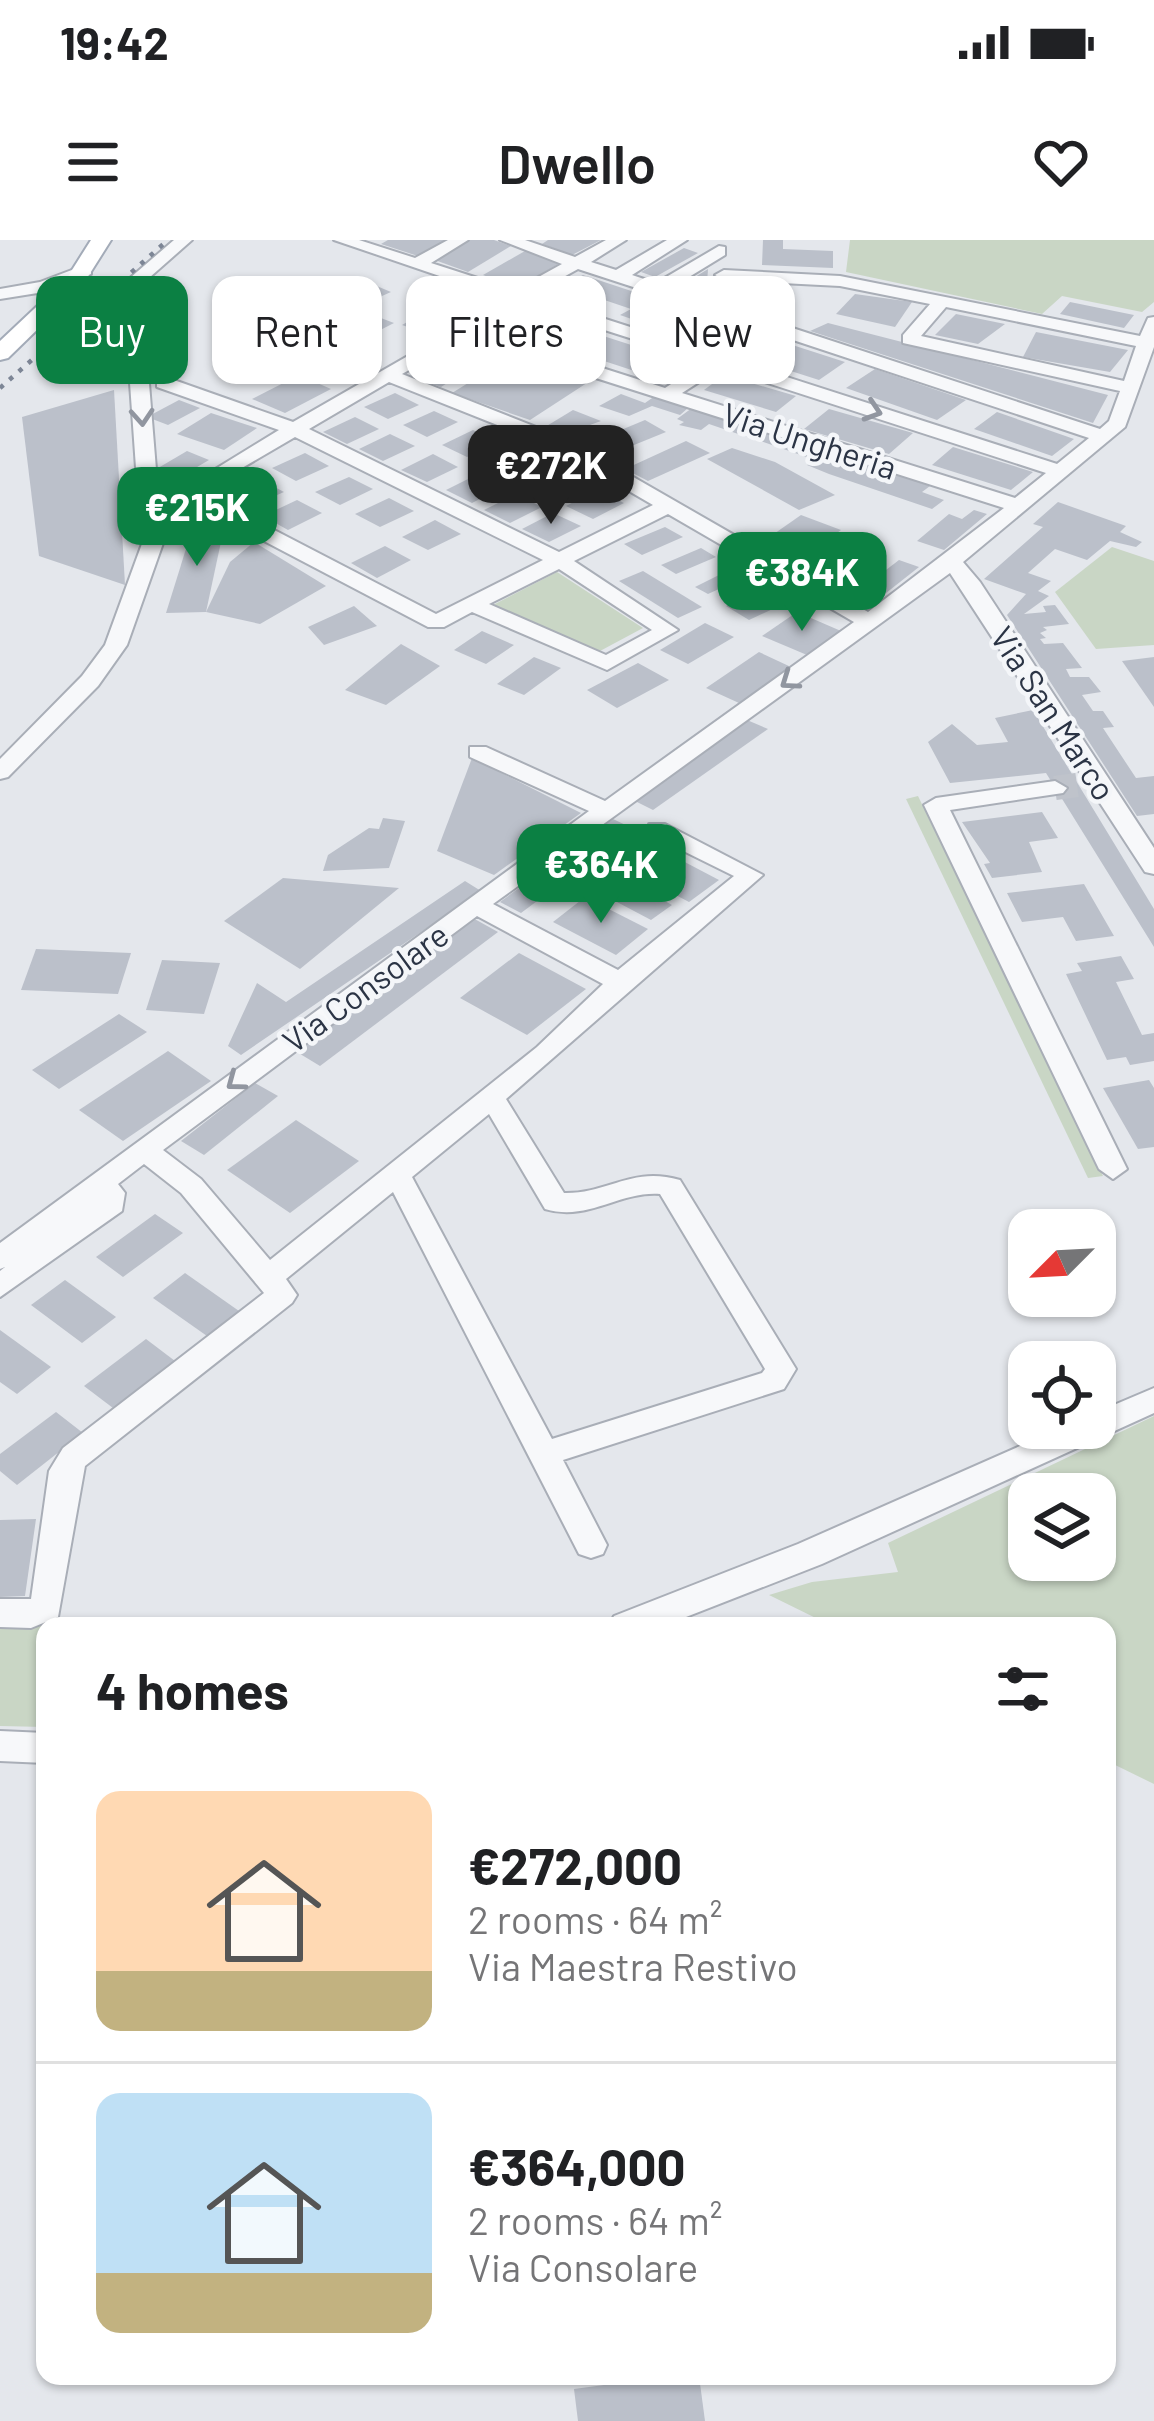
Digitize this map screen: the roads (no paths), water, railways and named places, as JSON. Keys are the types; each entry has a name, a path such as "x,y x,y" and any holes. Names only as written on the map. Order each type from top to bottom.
{"main road":[{"path":"0,353 85,270 100,240"}],"street":[{"path":"163,518 148,496 132,284 184,240"},
{"path":"342,240 373,244 455,276"},
{"path":"416,264 460,240"},
{"path":"554,276 618,240"},
{"path":"618,276 682,240 724,248"},
{"path":"520,246 630,280"},
{"path":"724,248 724,275 943,300 1009,338 1132,388"},
{"path":"679,276 724,248"},
{"path":"475,276 488,269"},
{"path":"0,294 44,287 85,270"},
{"path":"943,300 909,339 1009,338 1150,348"},
{"path":"0,304 16,334"},
{"name":"Via Consolare","path":"0,1258 951,562 1118,423 1150,348 1154,322"},
{"path":"795,356 824,395 939,432 1103,436"},
{"path":"0,772 116,645 163,518 294,430 406,364"},
{"name":"Via Ungheria","path":"606,374 668,394 824,395 939,432 1018,506"},
{"path":"387,375 562,444 871,623"},
{"path":"167,384 294,430 560,561 667,630 607,663 471,604"},
{"path":"668,394 683,384"},
{"path":"790,384 1061,471"},
{"path":"196,498 436,622 669,505"},
{"name":"Via San Marco","path":"951,562 970,582 1077,785 1141,826 1154,867"},
{"path":"478,752 608,811"},
{"path":"1077,785 936,805 1113,1169"},
{"path":"268,1279 488,1100 620,982 751,875 657,829"},
{"path":"477,906 620,982"},
{"path":"488,1100 501,1109 554,1202 573,1205 655,1182 670,1187 781,1369 773,1381 544,1454"},
{"path":"0,1613 31,1614 46,1607 69,1464 282,1295 191,1186 144,1150"},
{"path":"393,1177 407,1189 591,1545"},
{"path":"0,1286 112,1204 111,1193 99,1184"},
{"path":"1116,1417 1154,1400"},
{"path":"649,1617 811,1554 1045,1449"},
{"path":"0,1746 36,1748"}],"tunnel":[{"path":"1055,788 1077,785"}],"railway":[{"path":"0,388 168,240"}]}
